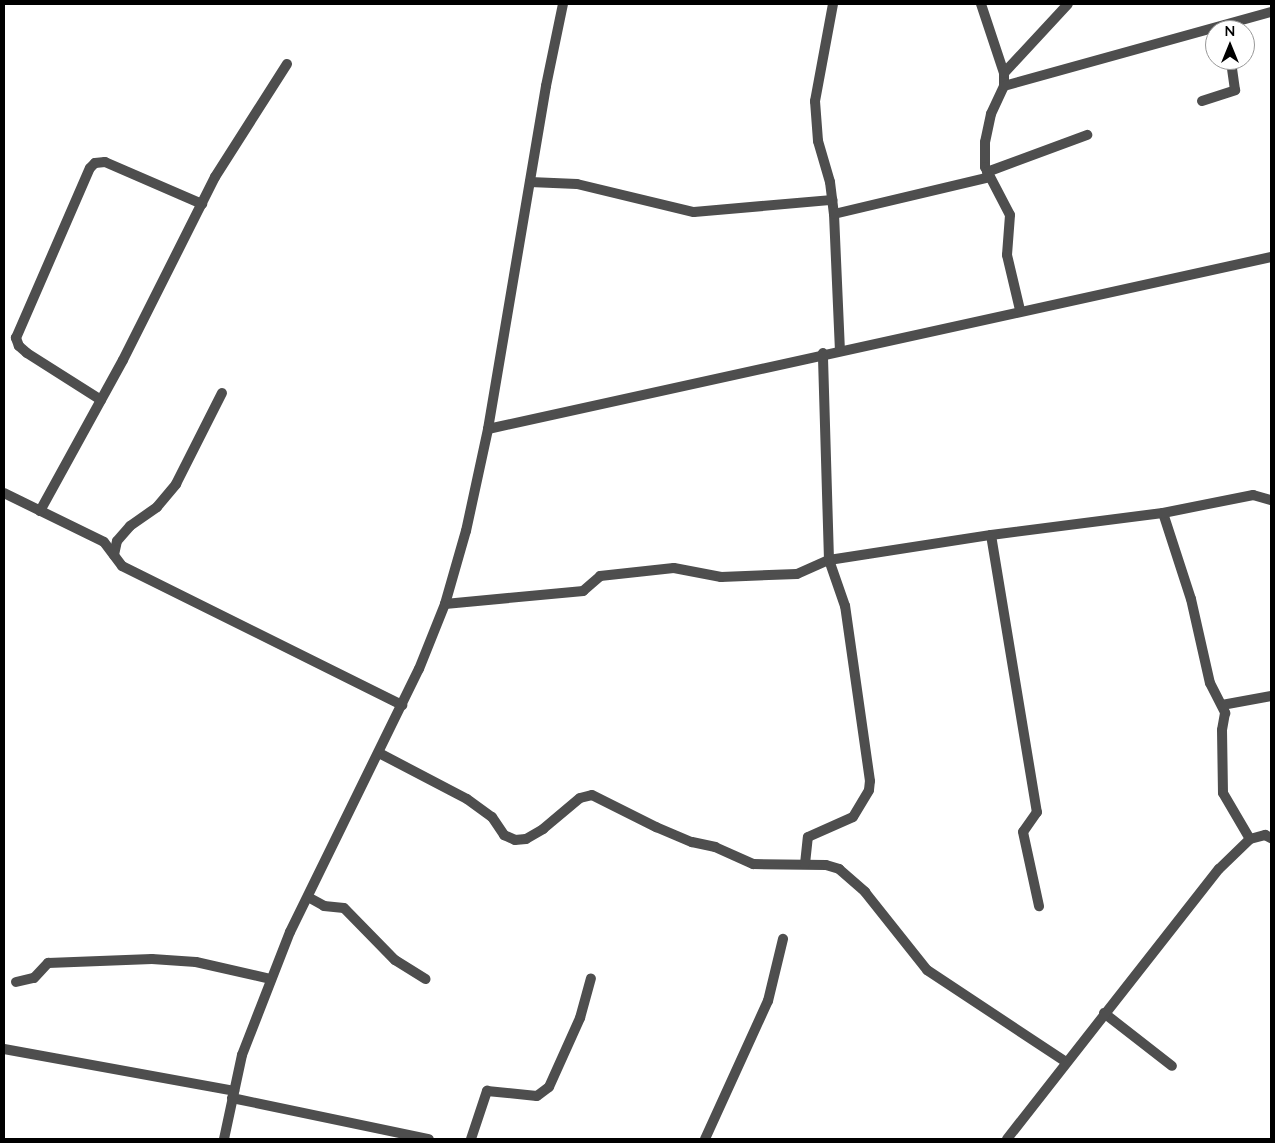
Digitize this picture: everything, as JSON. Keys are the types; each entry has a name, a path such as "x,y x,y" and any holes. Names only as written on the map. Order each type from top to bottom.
{"street":[{"path":"224,1139 242,1055 271,979 308,897 402,704 445,604 466,531 488,429 530,182 563,4"},
{"path":"833,4 815,102 818,140 834,214 840,350"},
{"path":"981,4 1004,72 1004,86 991,114 985,142 988,175 1010,215 1008,254 1020,310"},
{"path":"1004,72 1068,4"},
{"path":"1246,20 1271,12"},
{"path":"1004,86 1205,32"},
{"path":"40,511 101,400 215,177 287,64"},
{"path":"1202,101 1235,90 1233,70"},
{"path":"834,214 988,175 1087,135"},
{"path":"101,400 27,353 19,346 16,338 90,168 95,162 105,162 202,204"},
{"path":"530,182 577,184 694,212 832,200"},
{"path":"488,429 823,353 1271,257"},
{"path":"805,864 808,837 853,817 869,790 870,781 847,615 829,560 823,353"},
{"path":"114,555 116,541 126,531 157,508 176,484 222,393"},
{"path":"4,493 104,542 122,566 402,704"},
{"path":"445,604 583,591 600,576 674,568 720,577 797,574 829,560 991,535 1163,513 1254,495 1271,500"},
{"path":"1163,513 1191,599 1210,682 1222,704 1226,722 1222,730 1224,793 1250,839"},
{"path":"991,535 1037,812 1023,832 1039,906"},
{"path":"1222,704 1271,696"},
{"path":"379,753 467,799 492,817 504,835 515,840 532,836 568,811 580,798 592,795 656,827 692,842 715,846 753,864 826,865 854,879 928,970 1066,1062"},
{"path":"1007,1139 1104,1013 1219,869 1250,839 1265,835 1271,838"},
{"path":"308,897 324,906 344,908 396,960 426,979"},
{"path":"705,1139 768,1001 782,939"},
{"path":"16,982 34,978 48,963 152,959 196,962 271,979"},
{"path":"471,1139 487,1091 536,1096 550,1087 580,1018 591,978"},
{"path":"1104,1013 1172,1066"},
{"path":"4,1048 233,1094 429,1139"}]}
